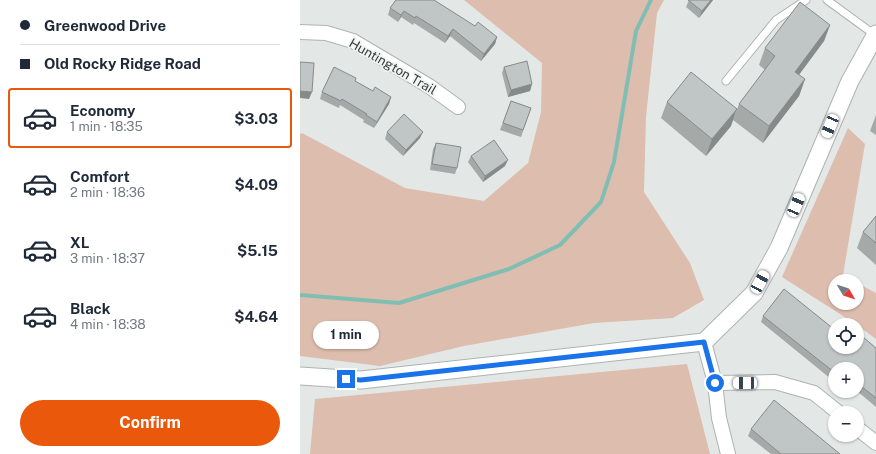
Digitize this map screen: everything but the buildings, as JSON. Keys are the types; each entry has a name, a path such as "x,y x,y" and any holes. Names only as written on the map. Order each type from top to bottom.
{"street":[{"name":"Huntington Trail","path":"300,32 326,32 353,41 429,86 458,107"},
{"path":"300,376 361,380 704,342 754,293 772,261 779,248 850,81 875,35"},
{"path":"704,342 715,383 719,418 728,454"},
{"path":"715,383 775,382 814,393 830,406"},
{"path":"864,434 876,443"}],"lane":[{"path":"726,81 776,20 806,0"},
{"path":"827,0 875,35"}],"shaded area":[{"path":"464,0 664,0 657,13 646,117 644,192 690,263 704,300 673,318 594,323 464,346 380,366 300,356 300,134 302,133 405,188 484,201 528,163 541,112 542,63"},
{"path":"848,128 865,144 843,274 828,274 828,306 782,277"},
{"path":"864,287 876,293 876,339 864,330 864,318 846,318 834,310 864,310"},
{"path":"687,364 710,454 310,454 315,399"}],"waterway":[{"path":"300,295 399,303 509,269 560,245 601,202 614,162 636,31 651,0"}],"route":[{"path":"346,379 361,380 704,342 715,383"}]}
